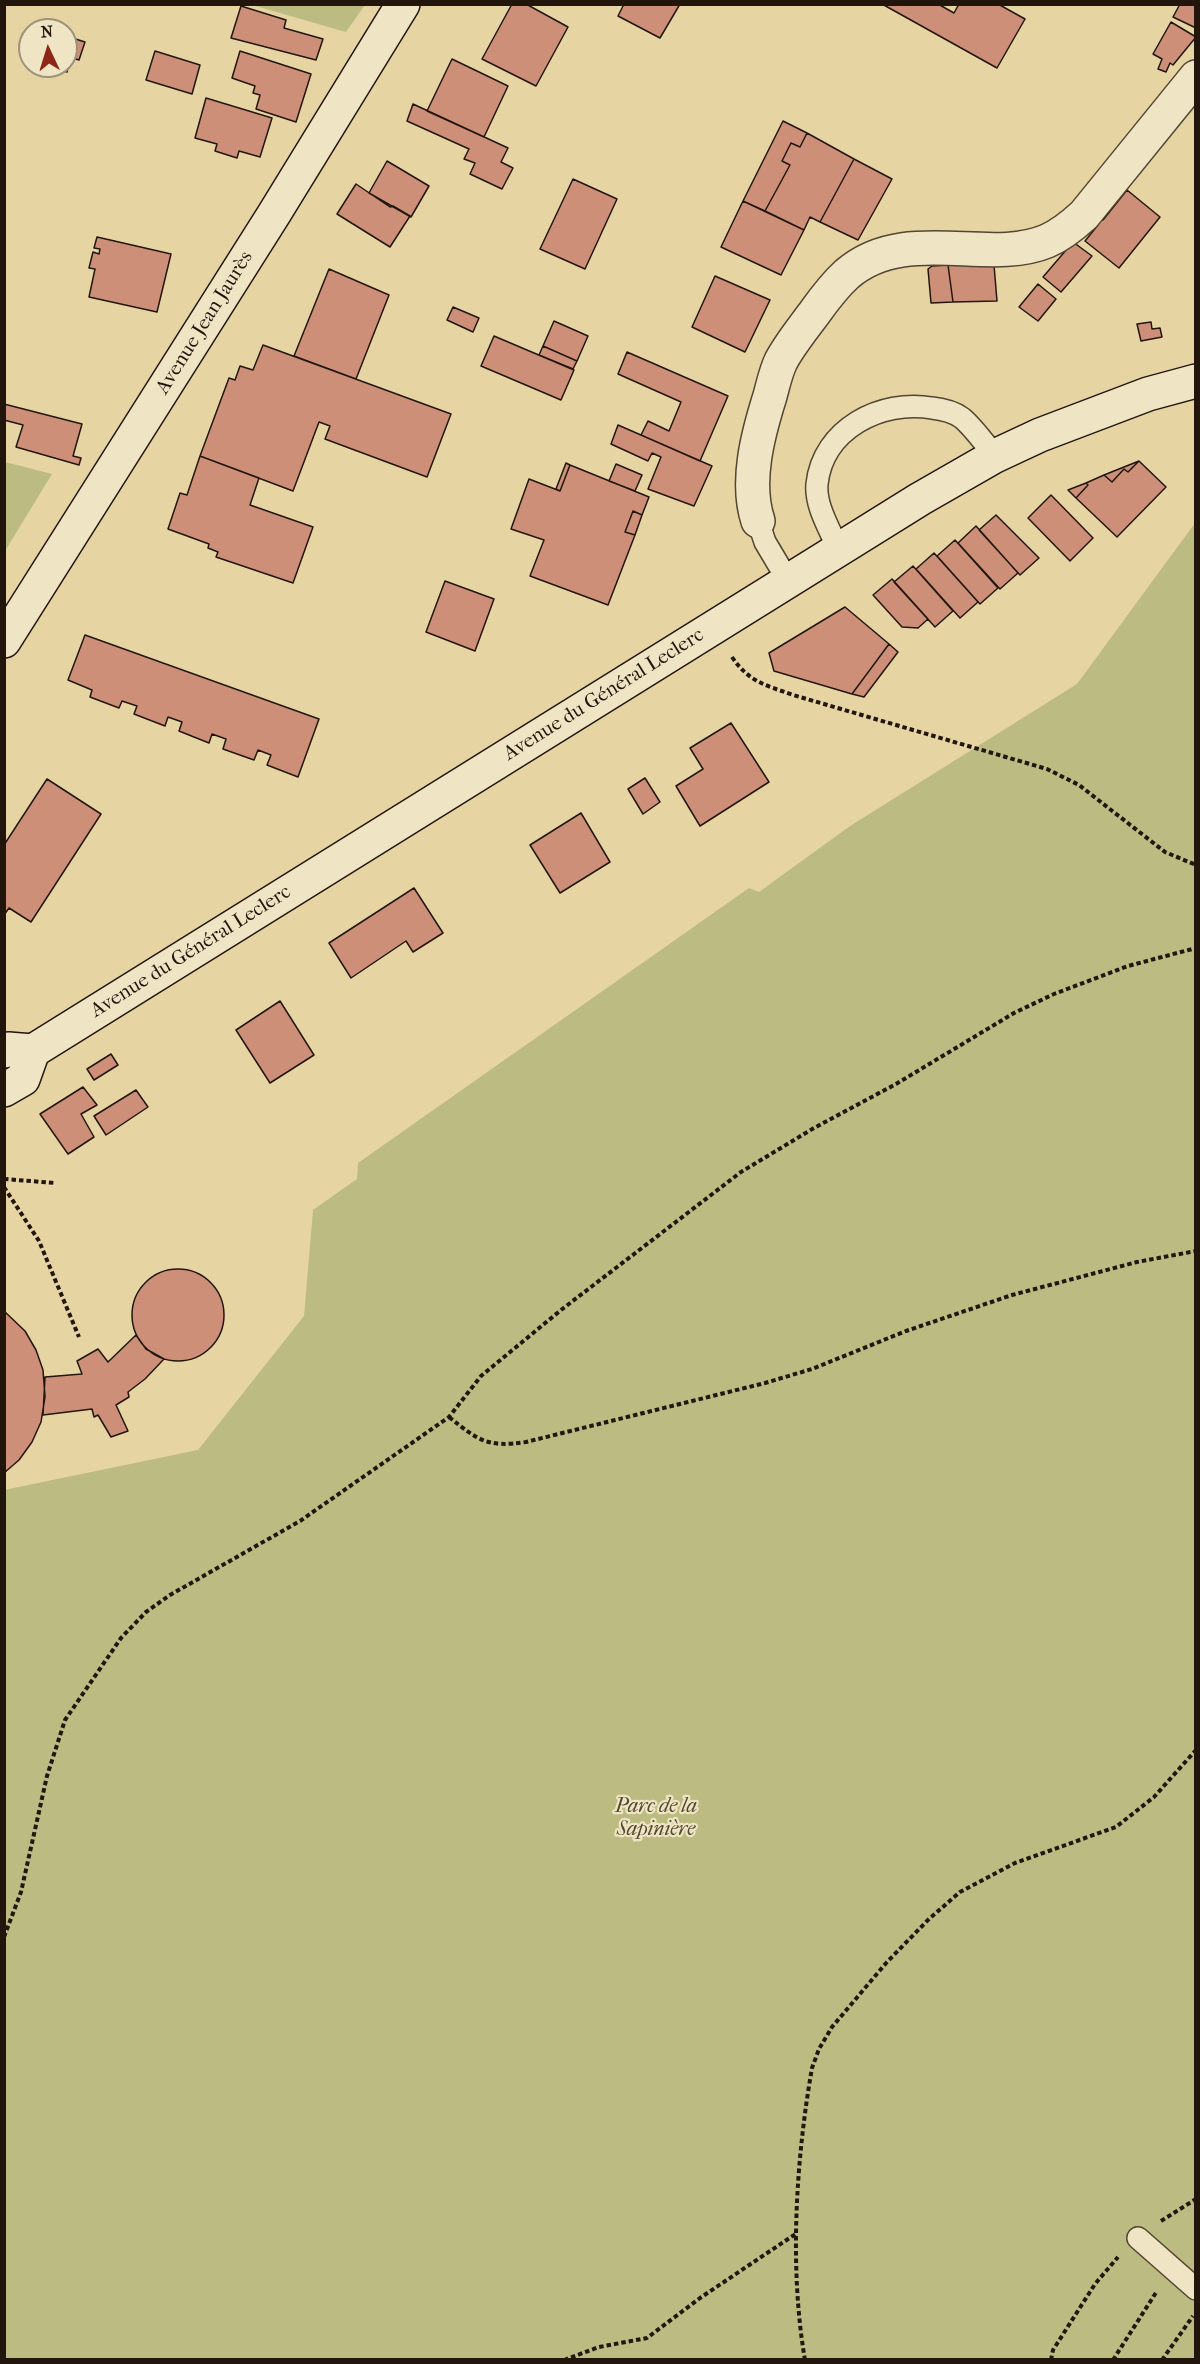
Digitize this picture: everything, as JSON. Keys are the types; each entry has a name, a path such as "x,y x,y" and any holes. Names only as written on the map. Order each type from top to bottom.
{"street":[{"name":"Avenue Jean Jaurès","path":"4,640 274,214 403,4"},
{"path":"758,521 752,505 756,459 781,362 829,292 849,272 875,257 929,247 1026,247 1046,242 1067,231 1084,215 1196,77"},
{"name":"Avenue du Général Leclerc","path":"4,1090 23,1078 19,1051 787,579 995,456 1077,420 1148,394 1196,381"}],"lane":[{"path":"838,549 818,501 820,469 835,441 864,417 883,409 904,405 942,409 961,418 995,456"},
{"path":"758,521 765,542 787,579"},
{"path":"1138,2238 1196,2289"}],"path":[{"path":"730,654 743,673 753,681 917,733 1047,769 1079,784 1165,852 1196,865"},
{"path":"4,1937 21,1892 47,1776 65,1720 121,1638 146,1612 170,1595 300,1521 449,1417 481,1376 561,1310 741,1172 814,1128 896,1084 1014,1013 1054,994 1128,966 1196,948"},
{"path":"4,1179 55,1183"},
{"path":"4,1187 39,1241 79,1337"},
{"path":"449,1417 477,1439 490,1444 526,1442 765,1383 812,1369 906,1331 1012,1295 1137,1262 1196,1251"},
{"path":"805,2360 797,2276 798,2233 810,2084 819,2049 832,2027 887,1962 929,1919 960,1892 1015,1863 1116,1827 1154,1797 1196,1750"},
{"path":"1051,2360 1053,2350 1095,2284 1138,2238 1196,2199"},
{"path":"564,2360 599,2347 647,2338 699,2298 798,2233"},
{"path":"1113,2360 1142,2312 1175,2270"},
{"path":"1162,2360 1196,2312"}],"green space":[{"path":"252,5 365,5 346,32"},
{"path":"4,462 52,474 5,551"},
{"name":"Parc de la Sapinière","path":"1195,523 1195,2359 5,2359 4,1490 198,1450 304,1316 313,1210 357,1179 358,1163 749,888 759,892 850,826 1077,684"}],"building":[{"path":"512,4 526,4 568,27 536,86 482,59"},
{"path":"624,4 680,4 660,38 618,16"},
{"path":"882,4 938,4 954,13 959,4 998,4 1025,19 997,68"},
{"path":"1180,4 1196,4 1196,28 1173,17"},
{"path":"241,6 286,20 284,28 323,39 316,60 231,38"},
{"path":"1171,22 1196,37 1173,65 1170,63 1166,72 1158,69 1162,59 1153,54"},
{"path":"78,40 85,42 78,60"},
{"path":"155,51 200,65 192,94 146,80"},
{"path":"240,51 311,74 296,122 256,109 260,95 253,93 255,86 232,78"},
{"path":"452,59 508,86 484,137 427,111"},
{"path":"206,98 272,118 260,157 239,151 237,158 215,151 217,144 195,138"},
{"path":"413,104 508,148 501,162 513,168 502,189 470,174 475,163 464,159 469,149 407,121"},
{"path":"783,121 807,133 800,147 791,143 782,161 790,165 765,211 743,201"},
{"path":"807,133 854,159 820,222 810,217 804,230 765,211 790,165 782,161 791,143 800,147"},
{"path":"854,159 892,179 858,240 820,222"},
{"path":"387,161 429,186 411,217 369,193"},
{"path":"573,179 617,199 585,269 540,249"},
{"path":"356,184 390,207 393,206 410,216 390,247 337,214"},
{"path":"1127,190 1160,217 1119,268 1085,241 1098,225 1094,222 1099,216 1103,220"},
{"path":"743,201 804,230 781,275 721,247"},
{"path":"97,237 171,254 157,312 89,297 95,269 89,268 93,252 99,254 100,249 94,248"},
{"path":"1073,242 1092,256 1061,292 1043,277"},
{"path":"948,265 953,302 931,303 928,269 932,266"},
{"path":"948,265 994,265 997,301 953,302"},
{"path":"329,269 389,295 356,379 294,356"},
{"path":"715,276 770,300 745,352 692,327"},
{"path":"1038,284 1056,299 1038,321 1019,307"},
{"path":"453,307 479,318 473,332 447,320"},
{"path":"554,321 588,336 577,361 543,346"},
{"path":"1151,322 1152,329 1160,328 1162,337 1141,341 1137,324"},
{"path":"494,336 574,370 561,400 481,366"},
{"path":"263,345 451,414 427,477 325,439 330,426 319,422 293,491 200,456 229,378 235,380 240,366 253,370"},
{"path":"543,346 577,361 573,369 539,355"},
{"path":"627,352 728,396 700,461 641,435 648,421 669,431 681,402 618,374"},
{"path":"4,404 82,424 73,456 81,458 79,465 16,447 23,425 4,420"},
{"path":"618,425 712,466 694,506 648,489 661,457 652,453 648,461 611,444"},
{"path":"200,456 259,478 250,505 313,527 293,583 216,557 218,552 208,548 209,544 168,529 180,493 187,495"},
{"path":"1139,461 1128,472 1124,469 1112,482 1104,475"},
{"path":"1139,461 1166,487 1117,537 1076,498 1088,485 1086,483 1104,475 1112,482 1124,469 1128,472"},
{"path":"566,463 570,465 560,491 556,489"},
{"path":"616,464 642,475 635,491 609,481"},
{"path":"570,465 649,497 642,515 633,511 625,532 635,535 608,605 530,576 544,540 511,529 529,479 560,491"},
{"path":"1086,483 1088,485 1076,498 1068,490"},
{"path":"1051,495 1093,538 1070,561 1028,518"},
{"path":"633,511 642,515 635,535 625,532"},
{"path":"996,515 1039,558 1020,575 979,530"},
{"path":"976,526 1018,573 1000,589 958,543"},
{"path":"955,540 998,588 980,604 937,556"},
{"path":"934,553 978,602 960,618 916,569"},
{"path":"913,566 953,611 935,627 894,582"},
{"path":"892,579 928,619 918,628 902,627 873,595"},
{"path":"445,581 494,599 475,651 426,632"},
{"path":"845,607 889,644 852,694 774,671 769,653"},
{"path":"85,635 319,719 298,777 267,765 271,755 258,750 254,760 223,749 226,739 212,734 209,743 179,731 182,722 168,717 165,726 134,714 137,706 122,701 119,708 90,697 92,690 68,680"},
{"path":"889,644 898,652 864,697 852,694"},
{"path":"731,723 769,782 700,826 676,786 703,769 690,748"},
{"path":"645,778 660,802 643,814 628,789"},
{"path":"47,779 101,814 31,922 9,908 4,915 4,845"},
{"path":"581,813 610,862 560,893 530,845"},
{"path":"414,888 443,933 413,952 406,941 351,978 329,943"},
{"path":"280,1001 314,1055 270,1083 236,1030"},
{"path":"111,1054 118,1065 94,1080 87,1069"},
{"path":"83,1087 97,1105 81,1114 94,1137 68,1154 40,1114"},
{"path":"136,1090 148,1107 106,1135 94,1116"},
{"path":"178,1269 196,1272 211,1282 221,1297 224,1315 221,1333 211,1348 196,1358 178,1361 160,1358 145,1348 135,1333 132,1315 135,1297 145,1282 160,1272"},
{"path":"4,1311 25,1331 36,1350 43,1370 45,1397 41,1422 32,1442 19,1460 4,1473"},
{"path":"136,1335 146,1349 164,1359 145,1379 128,1392 129,1397 116,1405 128,1431 111,1437 98,1415 94,1417 92,1409 43,1415 45,1377 82,1374 77,1361 98,1349 108,1362"}]}
